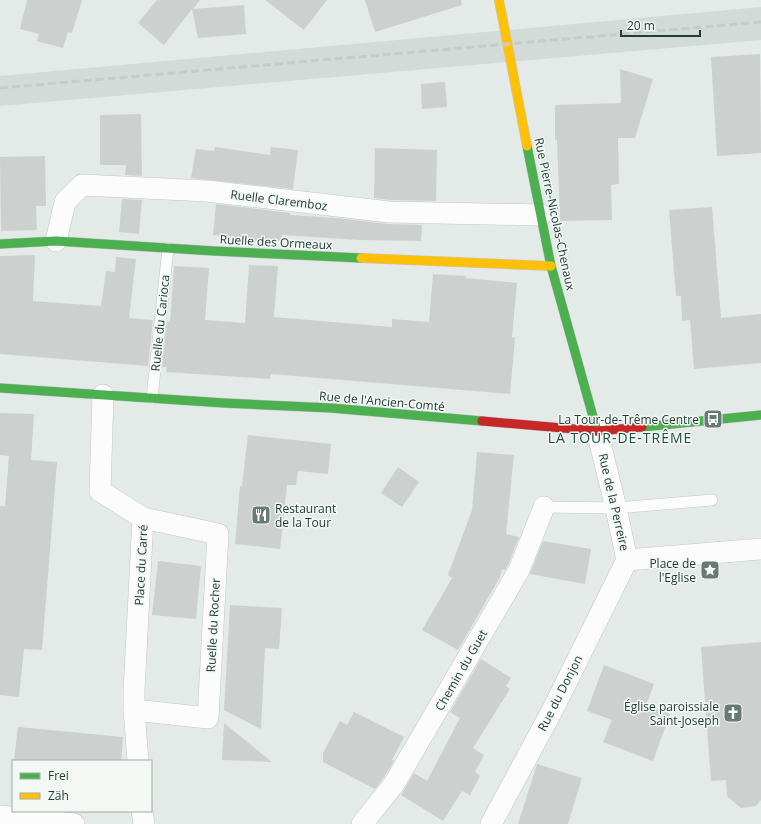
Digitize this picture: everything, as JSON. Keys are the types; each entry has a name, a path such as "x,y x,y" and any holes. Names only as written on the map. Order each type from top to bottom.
{"street":[{"name":"Rue Pierre-Nicolas-Chenaux","path":"499,0 552,266 597,430"},
{"name":"Ruelle Claremboz","path":"56,241 65,202 82,185 207,191 389,212 541,215"},
{"name":"Ruelle des Ormeaux","path":"0,244 56,241 168,248 552,266"},
{"name":"Rue de l'Ancien-Comté","path":"0,388 224,403 330,408 597,430 761,415"},
{"name":"Place du Carré","path":"103,395 100,491 143,518 134,691 138,760"},
{"name":"Rue de la Perreire","path":"597,430 627,560 761,549"},
{"name":"Chemin du Guet","path":"362,824 394,784 519,570 544,507"},
{"name":"Ruelle du Rocher","path":"134,710 208,718 218,534 143,518"},
{"name":"Rue du Donjon","path":"491,824 553,709 627,560"},
{"path":"142,812 144,824"},
{"path":"0,816 74,824"}],"lane":[{"name":"Ruelle du Carioca","path":"152,398 168,248"},
{"path":"544,507 616,508 712,500"}],"shaded area":[{"path":"761,7 761,40 0,106 0,76"}],"building":[{"path":"27,0 82,0 72,33 68,32 63,48 37,41 39,34 20,29"},
{"path":"157,0 200,0 193,9 244,5 246,34 198,38 192,9 164,45 138,23"},
{"path":"265,0 327,0 304,30"},
{"path":"365,0 461,0 462,5 375,32"},
{"path":"760,54 761,153 717,156 711,57"},
{"path":"620,69 653,79 635,138 618,138 619,184 611,185 612,220 560,221 557,140 555,140 555,105 621,103"},
{"path":"445,82 447,107 422,109 421,84"},
{"path":"141,114 142,176 125,175 126,165 100,165 100,115"},
{"path":"215,147 270,155 271,147 298,150 293,189 191,178 196,149 214,151"},
{"path":"375,148 437,150 436,201 390,200 374,198"},
{"path":"45,156 46,206 36,206 37,230 1,231 0,157"},
{"path":"122,199 142,200 139,234 119,232"},
{"path":"216,204 290,213 290,215 337,218 388,224 422,225 421,241 359,240 282,235 281,241 250,240 213,235"},
{"path":"712,207 721,318 761,314 761,363 694,369 690,320 682,321 681,296 676,296 669,210"},
{"path":"35,255 33,301 101,306 106,271 115,272 116,257 136,259 129,318 153,320 148,366 0,354 0,256"},
{"path":"249,265 278,266 274,317 392,327 392,319 429,322 433,274 466,276 466,278 517,283 512,337 515,338 510,394 271,374 270,379 166,372 167,367 162,367 167,321 170,322 174,266 209,268 205,320 245,323"},
{"path":"0,413 34,414 31,460 57,462 42,650 24,649 19,697 0,695 0,506 5,506 9,456 0,455"},
{"name":"Restaurant de la Tour","path":"248,435 331,444 328,474 298,471 296,485 287,485 280,549 235,544 240,486 242,486"},
{"path":"477,452 514,455 506,534 519,537 508,565 505,570 502,569 500,577 458,650 422,630 452,578 448,575 472,510"},
{"path":"398,467 419,482 402,507 381,493"},
{"path":"543,541 591,549 585,584 530,574"},
{"path":"158,561 201,566 196,619 152,615"},
{"path":"230,605 282,608 279,649 265,648 261,729 224,710"},
{"name":"Église paroissiale Saint-Joseph","path":"761,642 761,800 756,806 741,808 727,796 726,780 711,781 701,647"},
{"path":"481,659 511,678 506,686 510,689 473,748 484,755 475,772 480,776 470,795 462,791 443,821 401,795 414,773 427,781 460,718 450,712"},
{"path":"604,665 654,684 646,705 670,714 653,761 603,742 612,720 587,711"},
{"path":"354,712 404,737 392,760 394,761 375,789 323,762 323,753 340,721 347,725"},
{"path":"224,723 272,762 222,760"},
{"path":"18,727 123,737 121,760 14,760"},
{"path":"537,764 582,778 568,824 518,824"}],"railway":[{"path":"0,88 761,22"}],"traffic: fast":[{"path":"527,146 551,266 597,431"},
{"path":"0,244 56,241 361,258"},
{"path":"0,388 224,403 331,408 482,421"},
{"path":"642,427 761,415"}],"traffic: slow":[{"path":"499,0 527,146"},
{"path":"361,258 551,266"}],"traffic: jam":[{"path":"482,421 597,431 642,427"}],"place":[{"name":"La Tour-de-Trême Centre","path":"713,419"},
{"name":"Restaurant de la Tour","path":"261,515"},
{"name":"Place de l'Eglise","path":"710,570"},
{"name":"Église paroissiale Saint-Joseph","path":"733,713"}],"district":[{"name":"LA TOUR-DE-TRÊME","path":"620,437"}]}
